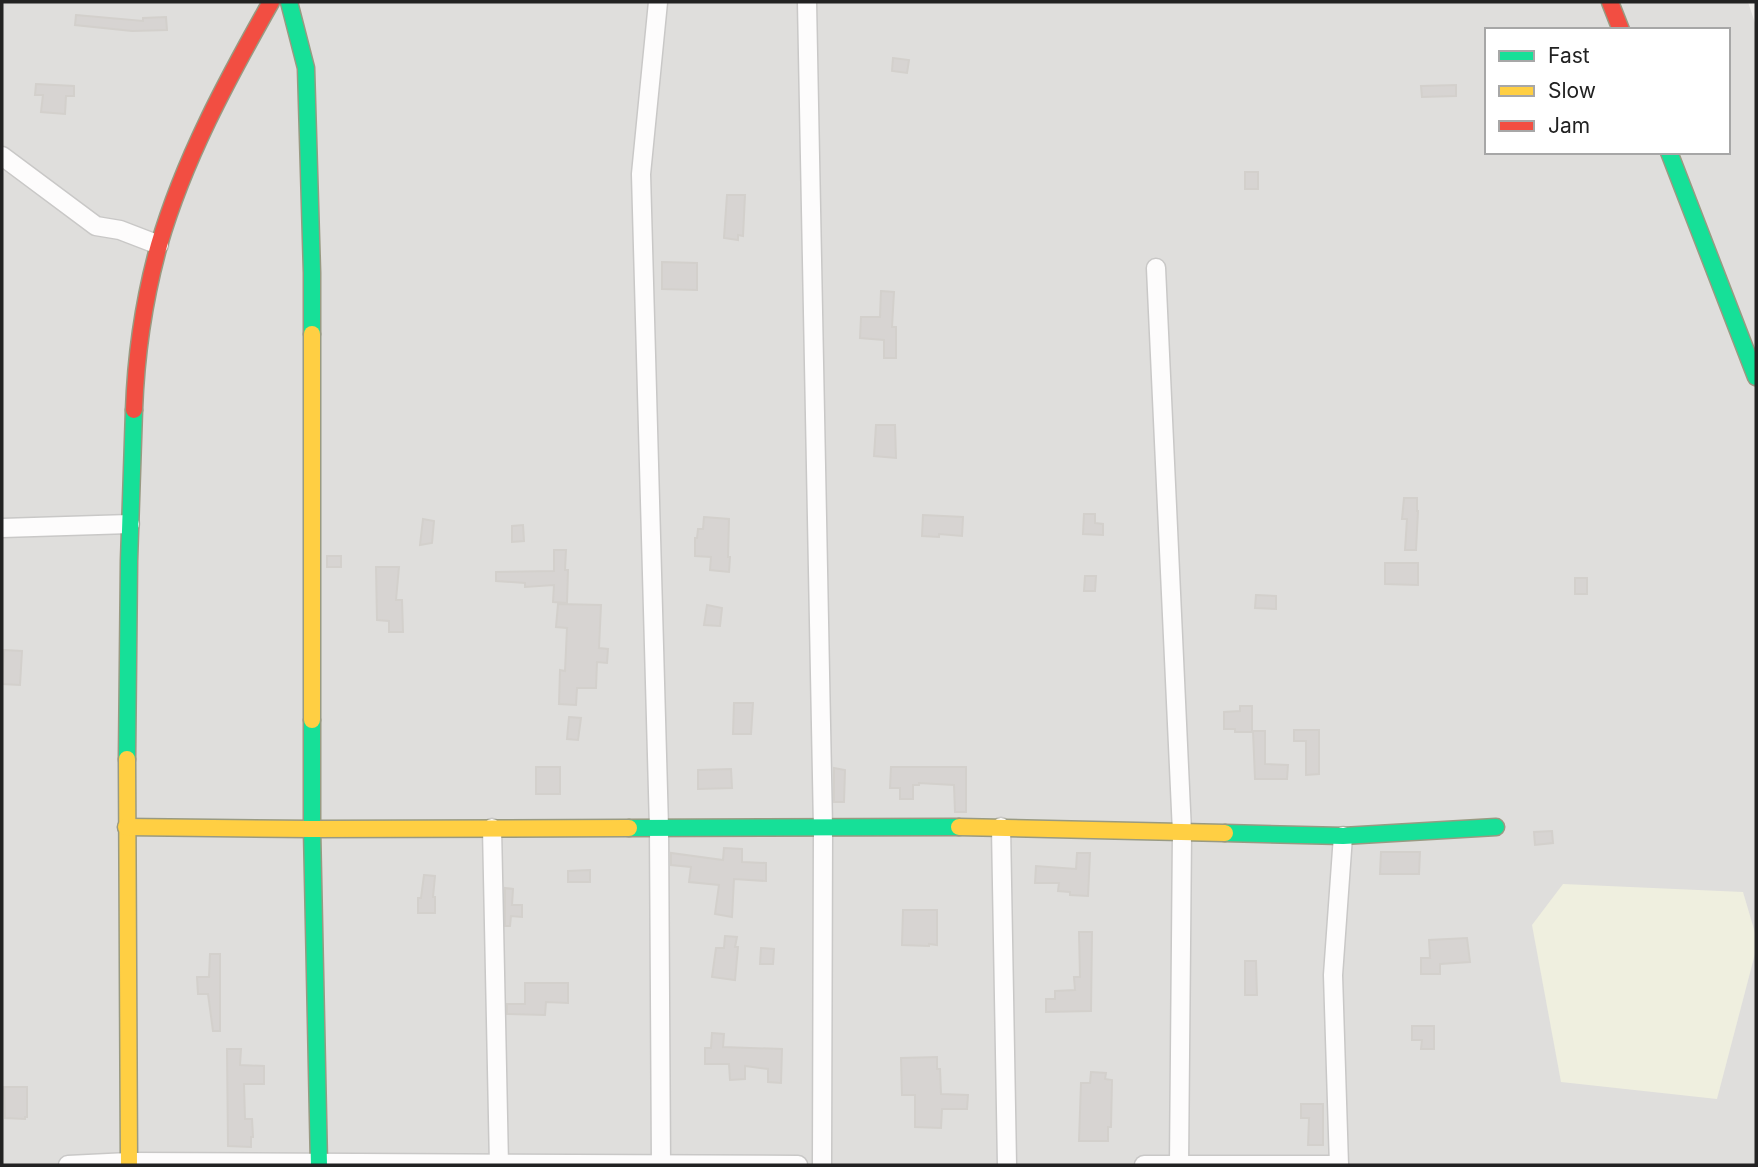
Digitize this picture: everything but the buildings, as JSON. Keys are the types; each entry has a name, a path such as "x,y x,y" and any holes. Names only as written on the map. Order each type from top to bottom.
{"street":[{"path":"129,1163 126,747 130,524 134,404 147,295 159,245 192,154 232,72 271,2"},
{"path":"289,2 306,68 311,218 312,829 319,1164"},
{"path":"658,2 641,174 659,828 661,1165"},
{"path":"807,2 823,828 822,1165"},
{"path":"1610,2 1620,28"},
{"path":"1670,154 1756,377"},
{"path":"2,156 96,226 120,230 159,245"},
{"path":"1156,268 1182,832 1179,1165"},
{"path":"2,528 130,524"},
{"path":"126,827 1001,827 1343,836 1496,827"},
{"path":"1001,827 1007,1165"},
{"path":"492,828 499,1165"},
{"path":"1144,1165 1339,1165 1333,975 1343,836"},
{"path":"68,1165 798,1165"}],"shaded area":[{"path":"2,2 1748,2 1756,26 1756,1165 2,1165"}],"green space":[{"path":"1563,884 1743,892 1756,936 1756,950 1717,1099 1561,1082 1532,925"}],"traffic: fast":[{"path":"289,2 306,68 312,334"},
{"path":"1670,154 1756,377"},
{"path":"127,759 134,410"},
{"path":"312,720 319,1165"},
{"path":"629,828 959,827"},
{"path":"1225,833 1343,836 1496,827"}],"traffic: slow":[{"path":"312,334 312,720"},
{"path":"127,759 129,1165"},
{"path":"126,827 629,828"},
{"path":"959,827 1225,833"}],"traffic: jam":[{"path":"134,410 145,306 169,213 208,120 271,2"},
{"path":"1610,2 1620,28"}]}
